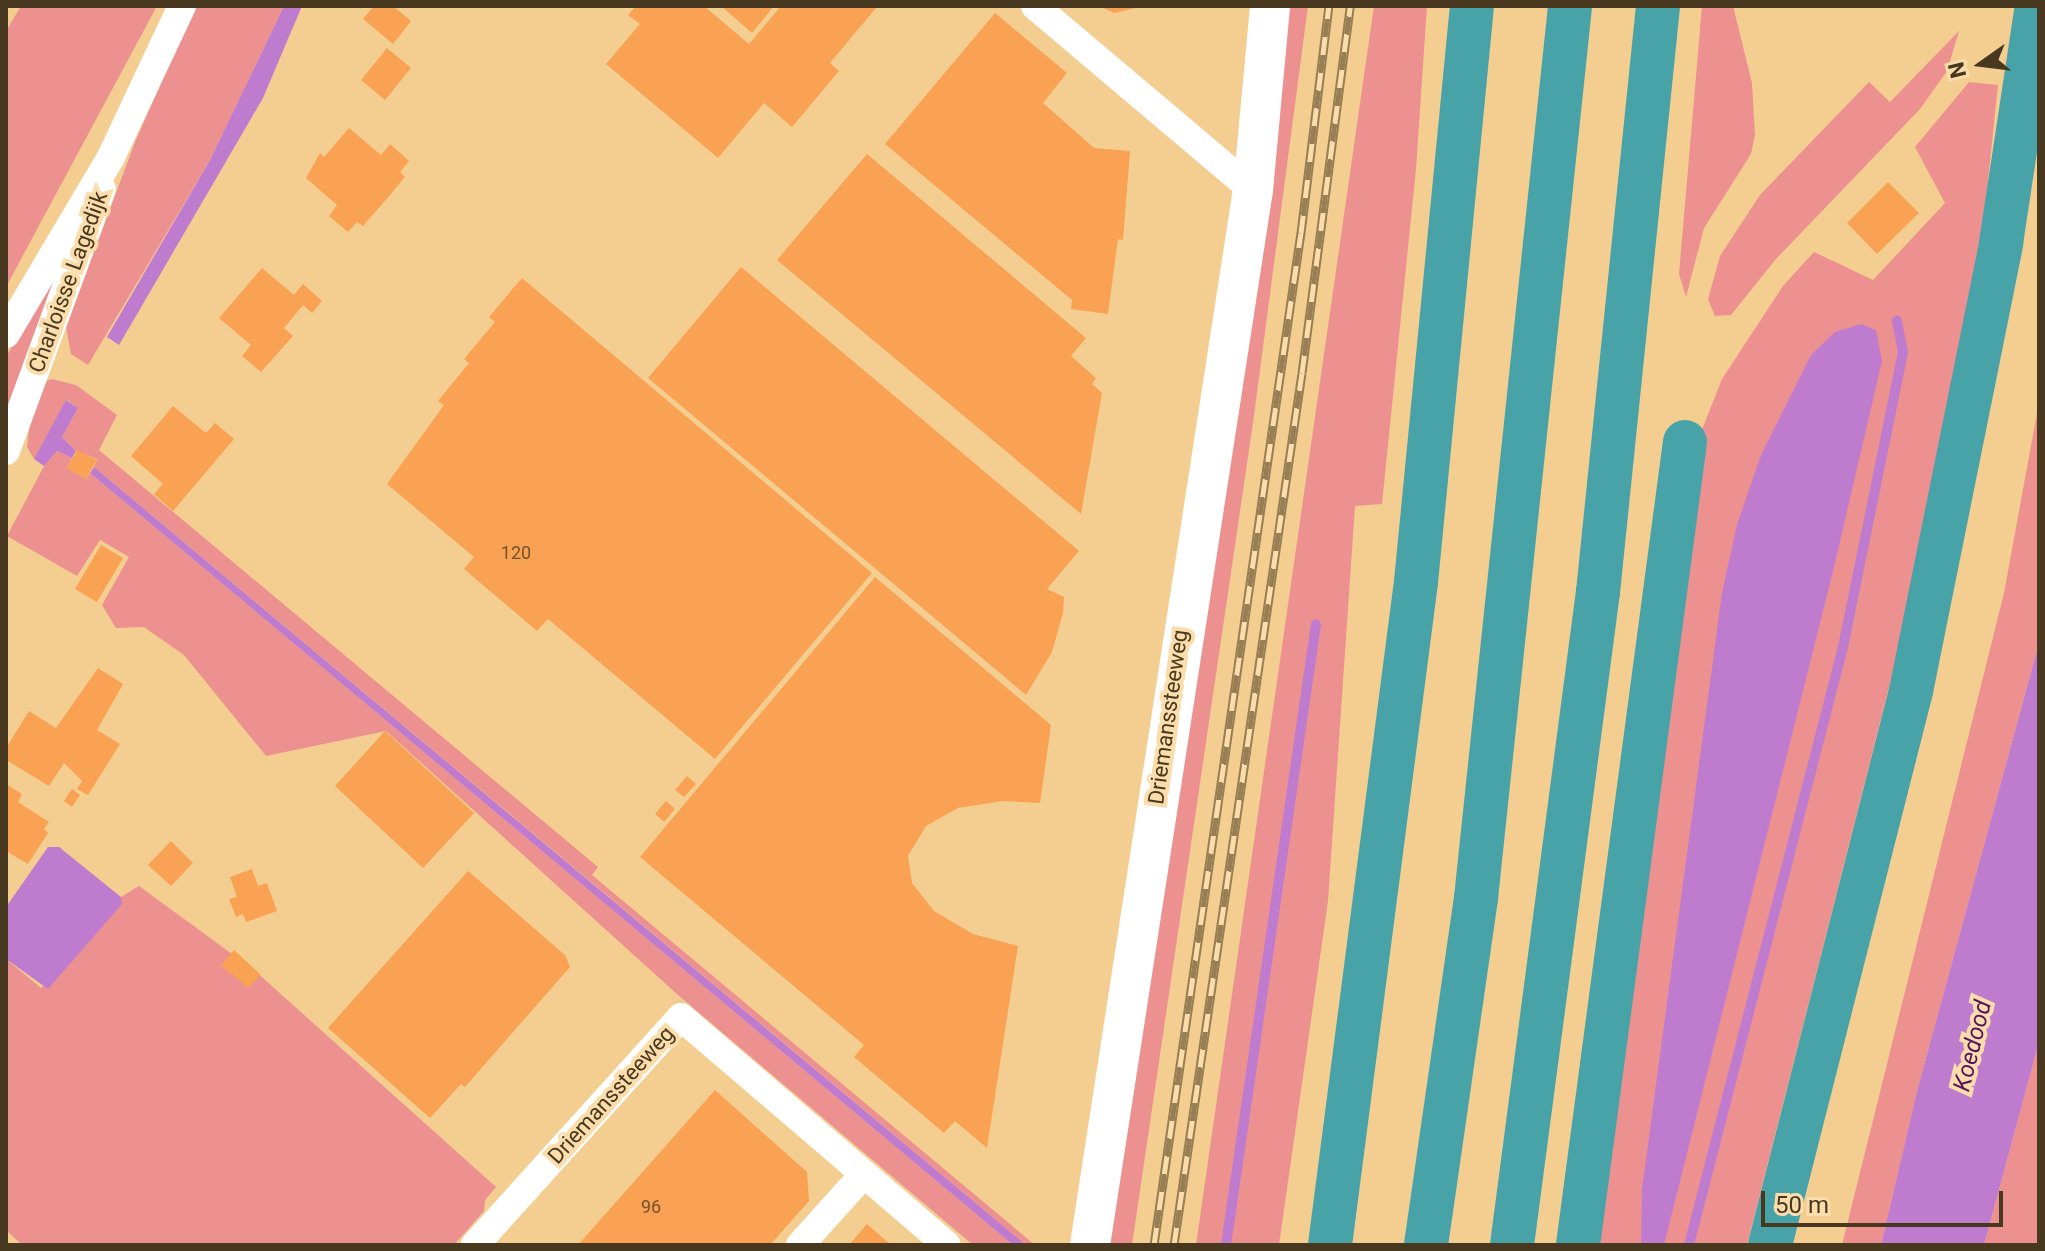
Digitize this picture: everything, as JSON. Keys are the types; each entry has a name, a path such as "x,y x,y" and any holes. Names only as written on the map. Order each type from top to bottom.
{"highway":[{"path":"1330,1245 1416,582 1472,6"},
{"path":"1426,1245 1476,898 1570,6"},
{"path":"1512,1245 1598,592 1658,6"},
{"path":"1770,1245 1911,691 2001,243 2037,6"},
{"path":"1578,1245 1685,442"}],"main road":[{"name":"Driemanssteeweg","path":"1090,1245 1253,190 1270,6"}],"street":[{"name":"Charloisse Lagedijk","path":"6,334 111,157 182,6"},
{"path":"1035,6 1253,190"},
{"name":"Charloisse Lagedijk","path":"6,451 94,222 111,157"},
{"name":"Driemanssteeweg","path":"475,1245 681,1017 947,1245"},
{"path":"800,1245 863,1175"}],"shaded area":[{"path":"21,6 157,6 6,287 6,31"},
{"path":"195,6 284,6 210,160 88,365 71,354 66,327 135,142"},
{"path":"1287,6 1308,6 1253,423 1132,1245 1108,1245"},
{"path":"1374,6 1427,6 1416,169 1382,504 1355,506 1328,901 1279,1245 1196,1245"},
{"path":"1702,6 1733,6 1752,83 1755,135 1751,154 1704,228 1686,297 1679,274"},
{"path":"1959,31 1947,71 1920,109 1776,259 1731,315 1715,316 1708,299 1720,256 1760,195 1869,82 1890,102"},
{"path":"1969,82 1998,85 1981,249 1898,652 1747,1245 1598,1245 1697,442 1722,379 1783,286 1814,252 1873,280 1945,203 1915,147"},
{"path":"80,230 6,415 6,357"},
{"path":"52,379 76,385 117,415 99,450 598,867 592,875 1035,1245 1026,1245 94,467 97,459 76,451 62,437 78,408 67,400 34,459 27,447 31,412 43,382"},
{"path":"2039,402 2039,643 1917,1091 1881,1245 1842,1245 2004,593"},
{"path":"57,451 72,458 67,468 86,479 90,473 1013,1245 973,1245 678,995 386,731 266,756 184,655 144,627 116,628 102,605 129,557 100,540 77,576 7,536 44,466"},
{"path":"139,886 254,970 496,1187 485,1200 484,1211 454,1245 22,1245 6,1230 6,959 41,988 121,904 121,897"},
{"path":"2039,1042 2039,1245 1984,1245"}],"water":[{"path":"284,6 302,6 263,98 119,345 107,337 210,160"},
{"path":"1861,324 1876,330 1882,361 1834,567 1664,1245 1641,1245 1642,1189 1722,593 1737,525 1761,455 1811,355 1835,332"},
{"path":"66,400 78,408 62,437 76,451 72,458 57,451 44,466 34,459"},
{"path":"94,467 1026,1245 1013,1245 90,473"},
{"name":"Koedood","path":"2039,643 2039,1042 1984,1245 1881,1245 1917,1091"},
{"path":"48,847 59,847 121,897 122,904 48,989 6,959 6,907"}],"building":[{"path":"374,6 393,6 411,21 393,44 363,19"},
{"path":"636,6 704,6 749,44 781,6 876,8 830,63 839,71 792,127 764,103 718,158 606,64 640,24 628,15"},
{"path":"721,6 774,6 752,33"},
{"path":"1099,6 1144,6 1114,13"},
{"path":"995,13 1067,73 1043,103 1094,148 1130,151 1123,240 1118,239 1108,314 1071,309 1072,300 885,144"},
{"path":"387,48 411,68 385,100 361,80"},
{"path":"349,128 381,155 390,144 409,161 400,172 405,177 384,202 363,226 357,222 348,232 329,216 337,205 306,178 320,153 324,157"},
{"path":"867,154 1086,338 1071,356 1096,378 1092,384 1102,393 1081,514 777,260"},
{"path":"1888,182 1919,213 1877,254 1847,223"},
{"path":"741,267 1079,551 1047,589 1064,597 1063,613 1052,652 1026,695 648,378"},
{"path":"262,268 294,295 303,284 322,301 312,313 303,305 284,328 293,336 261,372 242,356 251,345 219,318"},
{"path":"522,278 872,573 715,759 548,619 537,631 464,569 474,557 387,484 444,405 438,401 469,363 464,359 495,322 489,317"},
{"path":"173,406 206,433 215,423 234,439 173,511 154,494 163,484 131,456"},
{"path":"77,450 97,460 86,479 67,468"},
{"path":"101,545 123,558 97,602 75,589"},
{"path":"875,577 1051,725 1040,803 1002,801 958,808 926,826 908,856 912,883 934,911 973,934 1018,946 987,1148 955,1121 944,1133 854,1057 864,1045 640,857"},
{"path":"98,668 123,684 97,730 120,744 88,795 77,789 82,781 64,763 49,786 6,760 6,748 29,711 56,728"},
{"path":"385,731 474,813 423,868 335,786"},
{"path":"687,776 696,784 684,797 675,790"},
{"path":"6,784 22,794 18,802 49,822 44,829 48,833 28,864 6,851"},
{"path":"72,789 80,795 72,807 64,801"},
{"path":"666,801 675,809 664,822 655,814"},
{"path":"171,841 193,863 171,886 148,865"},
{"path":"252,869 258,886 267,883 277,911 246,922 243,914 236,917 229,899 237,897 230,877"},
{"path":"468,871 565,955 570,967 465,1087 461,1084 430,1118 328,1028"},
{"path":"234,950 261,975 248,988 221,965"},
{"path":"715,1090 807,1172 809,1201 770,1245 578,1245"},
{"path":"867,1224 891,1245 849,1245"}],"waterway":[{"path":"1689,1245 1843,647 1903,352 1897,321"},
{"path":"1226,1245 1316,624"}],"railway":[{"path":"1154,1245 1301,233 1329,6"},
{"path":"1174,1245 1302,373 1350,6"}]}
